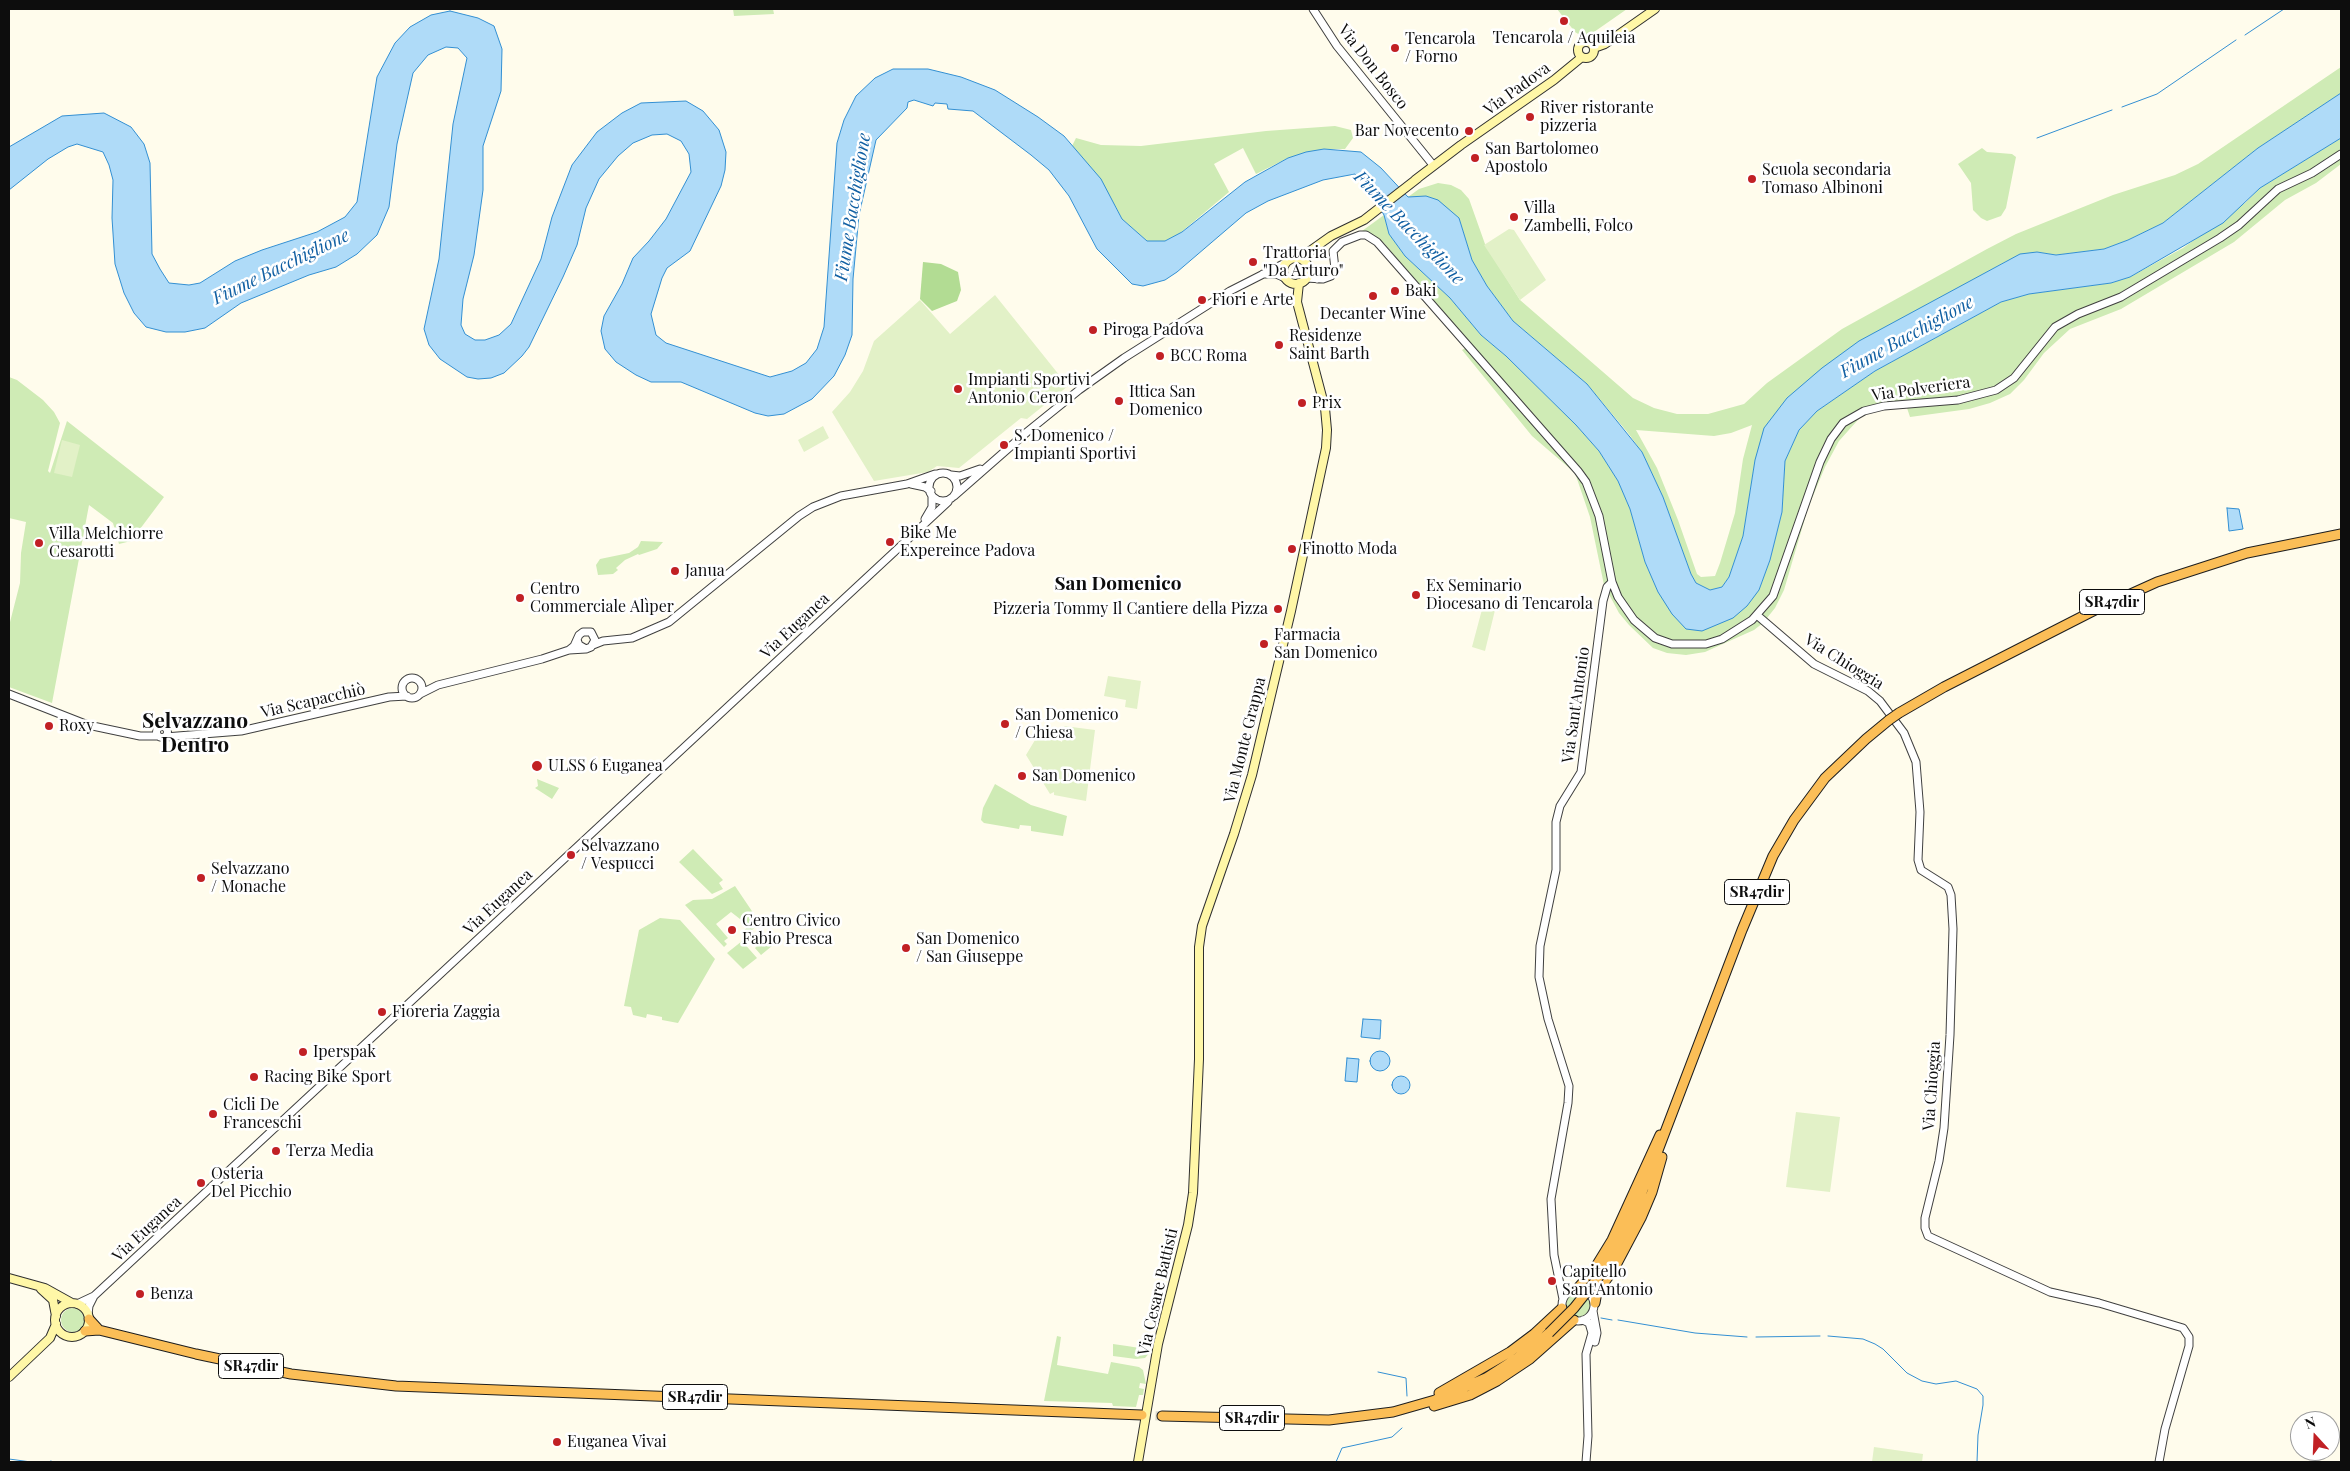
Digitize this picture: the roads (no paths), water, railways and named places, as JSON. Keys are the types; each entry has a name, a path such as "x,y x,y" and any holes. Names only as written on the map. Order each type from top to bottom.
{"highway":[{"name":"SR47dir","path":"1162,1416 1329,1420 1377,1415 1421,1404 1469,1386 1517,1358 1549,1333 1574,1308 1601,1274 1628,1228 1763,877 1794,820 1825,778 1866,739 1899,713 1944,687 2071,622 2157,582 2247,553 2341,534"},
{"path":"1576,1289 1593,1271 1612,1240 1652,1151 1678,1099"},
{"path":"1594,1307 1597,1292 1623,1254 1646,1206 1656,1180 1678,1099"},
{"path":"1377,1415 1430,1397 1479,1372 1523,1343 1563,1303"},
{"path":"89,1317 99,1330"},
{"path":"1377,1415 1410,1413 1483,1390 1530,1359 1579,1320"},
{"name":"SR47dir","path":"85,1331 99,1330 196,1354 291,1374 396,1386 1142,1415"}],"main road":[{"name":"Via Padova","path":"1594,48 1605,44 1654,9"},
{"name":"Via Padova","path":"1589,42 1594,48 1592,57 1587,59 1582,57 1578,49 1582,44 1589,42"},
{"name":"Via Padova","path":"1415,180 1554,80 1582,57"},
{"name":"Via Padova","path":"1364,220 1468,141"},
{"name":"Via Euganea","path":"1285,263 1294,258 1300,258 1331,236 1364,220"},
{"path":"1285,263 1282,270 1286,280 1299,283 1308,272 1318,247"},
{"path":"1300,258 1306,262 1308,272"},
{"name":"Via Monte Grappa","path":"1197,1126 1199,947 1202,926 1252,775 1293,604 1326,448 1325,408 1297,302 1286,280"},
{"name":"Via Monte Grappa","path":"1297,302 1299,283"},
{"name":"Via Cesare Battisti","path":"1138,1462 1158,1344 1190,1216 1197,1126"},
{"path":"9,1278 37,1286 64,1297 89,1317"},
{"path":"9,1376 50,1338 56,1324 53,1300 37,1286"},
{"name":"Via Euganea","path":"56,1316 62,1307 75,1304"},
{"name":"Via Euganea","path":"85,1331 89,1317"},
{"path":"56,1324 66,1336"},
{"path":"50,1338 59,1335 76,1336 85,1331"}],"street":[{"name":"Via Don Bosco","path":"1312,9 1331,38 1433,166"},
{"name":"Via Polveriera","path":"1612,582 1627,611 1643,629 1655,638 1672,644 1684,645 1706,644 1722,639 1758,616 1772,596 1820,462 1842,422 1864,411 1884,406 1958,400 1986,394 2005,385 2020,370 2055,326 2078,314 2121,297 2220,238 2239,225 2278,189 2312,173 2341,154"},
{"path":"1308,272 1317,279 1328,278 1334,273 1333,251 1336,245 1360,235 1373,239 1389,254 1586,482 1599,516 1612,582"},
{"name":"Via Euganea","path":"75,1304 94,1296 991,462 1079,390 1124,358 1230,291 1285,263"},
{"path":"1262,274 1276,274 1286,280"},
{"name":"Via Euganea","path":"920,526 932,507 931,481 935,474 944,472 951,475 974,472 991,462"},
{"path":"577,640 579,645 586,649 603,641 632,638 669,622 799,516 813,507 841,496 908,484 935,474"},
{"path":"951,475 955,483 954,496"},
{"path":"908,484 925,487 938,502 948,502"},
{"name":"Via Sant'Antonio","path":"1563,1303 1554,1255 1551,1199 1568,1103 1568,1086 1539,976 1540,946 1556,870 1556,822 1560,806 1581,772 1603,601 1607,587 1612,582"},
{"name":"Via Chioggia","path":"1758,616 1814,664 1868,691 1880,701 1904,733 1916,762 1920,812 1918,860 1921,870 1948,887 1951,895 1953,929 1944,1128 1939,1161 1925,1218 1925,1228 1928,1236 2050,1292 2099,1303 2183,1328 2189,1337 2189,1346 2165,1429 2159,1462"},
{"path":"569,650 574,646 581,633 586,631 603,641"},
{"path":"594,645 595,637"},
{"name":"Via Scapacchiò","path":"9,694 88,725 161,737 202,736 241,731 389,697 407,696 414,698 438,685 542,660 569,650 586,649"},
{"name":"Via Scapacchiò","path":"389,697 411,678 420,682 438,685"},
{"path":"420,682 422,688 420,694"},
{"path":"403,685 403,691 407,696"},
{"name":"Via Scapacchiò","path":"134,733 161,726 183,736"},
{"path":"158,728 156,733 161,737 168,733 166,728"},
{"path":"1559,1281 1576,1289 1587,1291 1594,1307 1597,1333 1586,1363"},
{"path":"1576,1289 1568,1292 1563,1303 1566,1316 1588,1322 1592,1328 1586,1363 1588,1436 1586,1462"},
{"name":"Via Euganea","path":"89,1317 89,1306 94,1296"},
{"path":"1579,1320 1594,1307"}],"water":[{"name":"Fiume Bacchiglione","path":"450,11 478,18 494,26 502,49 501,91 483,146 483,190 474,255 463,299 461,325 465,334 475,340 485,340 499,335 511,324 541,259 552,217 572,165 597,132 622,113 641,103 686,101 703,111 719,130 726,152 725,170 721,186 690,251 667,268 662,278 651,314 656,335 666,343 770,377 792,371 806,363 817,349 824,327 837,143 844,120 856,96 875,78 893,69 928,69 961,77 995,90 1038,117 1064,136 1101,179 1122,219 1147,241 1165,241 1182,232 1245,182 1288,158 1324,149 1361,152 1381,168 1408,197 1426,196 1438,200 1459,218 1472,260 1487,286 1513,321 1587,384 1642,452 1663,497 1691,574 1696,583 1710,590 1722,587 1729,577 1743,536 1755,460 1764,428 1787,398 1822,368 1859,341 2020,254 2037,252 2056,255 2104,249 2163,223 2258,148 2341,93 2341,138 2260,188 2223,223 2130,277 2111,283 2029,294 2001,302 1875,371 1817,411 1799,430 1785,461 1782,512 1770,560 1759,590 1747,606 1733,618 1702,631 1686,629 1672,614 1658,592 1645,562 1630,509 1618,481 1599,451 1576,425 1506,356 1481,335 1450,298 1405,256 1389,234 1384,215 1366,185 1355,174 1323,180 1268,201 1246,213 1177,272 1165,280 1143,286 1132,284 1097,249 1069,196 1049,170 1031,155 973,111 948,109 947,104 935,103 933,106 914,100 908,102 907,108 876,140 859,215 853,279 852,335 845,355 834,376 812,399 784,414 768,416 755,413 681,382 651,382 616,362 605,349 601,331 604,316 622,284 633,258 666,219 691,172 689,154 681,141 667,134 652,135 633,143 618,156 599,179 586,208 577,245 529,347 522,356 504,373 491,378 478,379 467,377 440,359 429,345 424,329 439,259 453,124 467,58 458,48 446,47 428,55 413,73 397,144 389,207 377,235 357,254 336,267 309,275 241,303 205,328 185,332 166,332 146,327 134,313 124,293 115,264 112,218 113,180 103,152 77,144 68,147 48,159 9,190 9,147 62,116 104,113 131,127 144,144 150,163 152,254 160,269 169,283 189,285 200,283 235,261 317,232 345,217 357,202 377,77 395,43 410,27 431,15"},
{"path":"2227,508 2239,509 2243,529 2229,531"},
{"path":"1363,1019 1381,1020 1380,1039 1361,1037"},
{"path":"1380,1051 1387,1054 1390,1061 1387,1068 1380,1071 1373,1068 1370,1061 1373,1054"},
{"path":"1347,1058 1359,1059 1357,1082 1345,1081"},
{"path":"1397,1076 1405,1076 1410,1081 1408,1092 1397,1094 1392,1089 1392,1081"}],"waterway":[{"path":"2245,35 2284,9"},
{"path":"2122,107 2157,94 2236,40"},
{"path":"2037,138 2112,110"},
{"path":"1601,1318 1612,1320"},
{"path":"1618,1320 1695,1333 1747,1337"},
{"path":"1756,1337 1820,1336"},
{"path":"1828,1336 1863,1339 1875,1344 1883,1349 1907,1373 1922,1381 1936,1384 1956,1381 1977,1389 1983,1396 1977,1462"},
{"path":"1378,1372 1406,1378 1407,1396"},
{"path":"1336,1462 1342,1448 1392,1437 1402,1428"},
{"path":"9,1459 31,1462"}],"tunnel":[{"path":"1142,1415 1162,1416"}],"place":[{"name":"Tencarola / Aquileia","path":"1564,21"},
{"name":"Tencarola / Forno","path":"1395,48"},
{"name":"River ristorante pizzeria","path":"1530,117"},
{"name":"Bar Novecento","path":"1469,131"},
{"name":"San Bartolomeo Apostolo","path":"1475,158"},
{"name":"Scuola secondaria Tomaso Albinoni","path":"1752,179"},
{"name":"Villa Zambelli, Folco","path":"1514,217"},
{"name":"Trattoria \"Da Arturo\"","path":"1253,262"},
{"name":"Baki","path":"1395,291"},
{"name":"Decanter Wine","path":"1373,296"},
{"name":"Fiori e Arte","path":"1202,300"},
{"name":"Piroga Padova","path":"1093,330"},
{"name":"Residenze Saint Barth","path":"1279,345"},
{"name":"BCC Roma","path":"1160,356"},
{"name":"Impianti Sportivi Antonio Ceron","path":"958,389"},
{"name":"Ittica San Domenico","path":"1119,401"},
{"name":"Prix","path":"1302,403"},
{"name":"S. Domenico / Impianti Sportivi","path":"1004,445"},
{"name":"Bike Me Expereince Padova","path":"890,542"},
{"name":"Villa Melchiorre Cesarotti","path":"39,543"},
{"name":"Finotto Moda","path":"1292,549"},
{"name":"Janua","path":"675,571"},
{"name":"Ex Seminario Diocesano di Tencarola","path":"1416,595"},
{"name":"Centro Commerciale Alìper","path":"520,598"},
{"name":"Pizzeria Tommy Il Cantiere della Pizza","path":"1278,609"},
{"name":"Farmacia San Domenico","path":"1264,644"},
{"name":"San Domenico / Chiesa","path":"1005,724"},
{"name":"Roxy","path":"49,726"},
{"name":"ULSS 6 Euganea","path":"537,766"},
{"name":"San Domenico","path":"1022,776"},
{"name":"Selvazzano / Vespucci","path":"571,855"},
{"name":"Selvazzano / Monache","path":"201,878"},
{"name":"Centro Civico Fabio Presca","path":"732,930"},
{"name":"San Domenico / San Giuseppe","path":"906,948"},
{"name":"Fioreria Zaggia","path":"382,1012"},
{"name":"Iperspak","path":"303,1052"},
{"name":"Racing Bike Sport","path":"254,1077"},
{"name":"Cicli De Franceschi","path":"213,1114"},
{"name":"Terza Media","path":"276,1151"},
{"name":"Osteria Del Picchio","path":"201,1183"},
{"name":"Capitello Sant'Antonio","path":"1552,1281"},
{"name":"Benza","path":"140,1294"},
{"name":"Euganea Vivai","path":"557,1442"}],"district":[{"name":"San Domenico","path":"1118,584"},
{"name":"Selvazzano Dentro","path":"195,733"}]}
